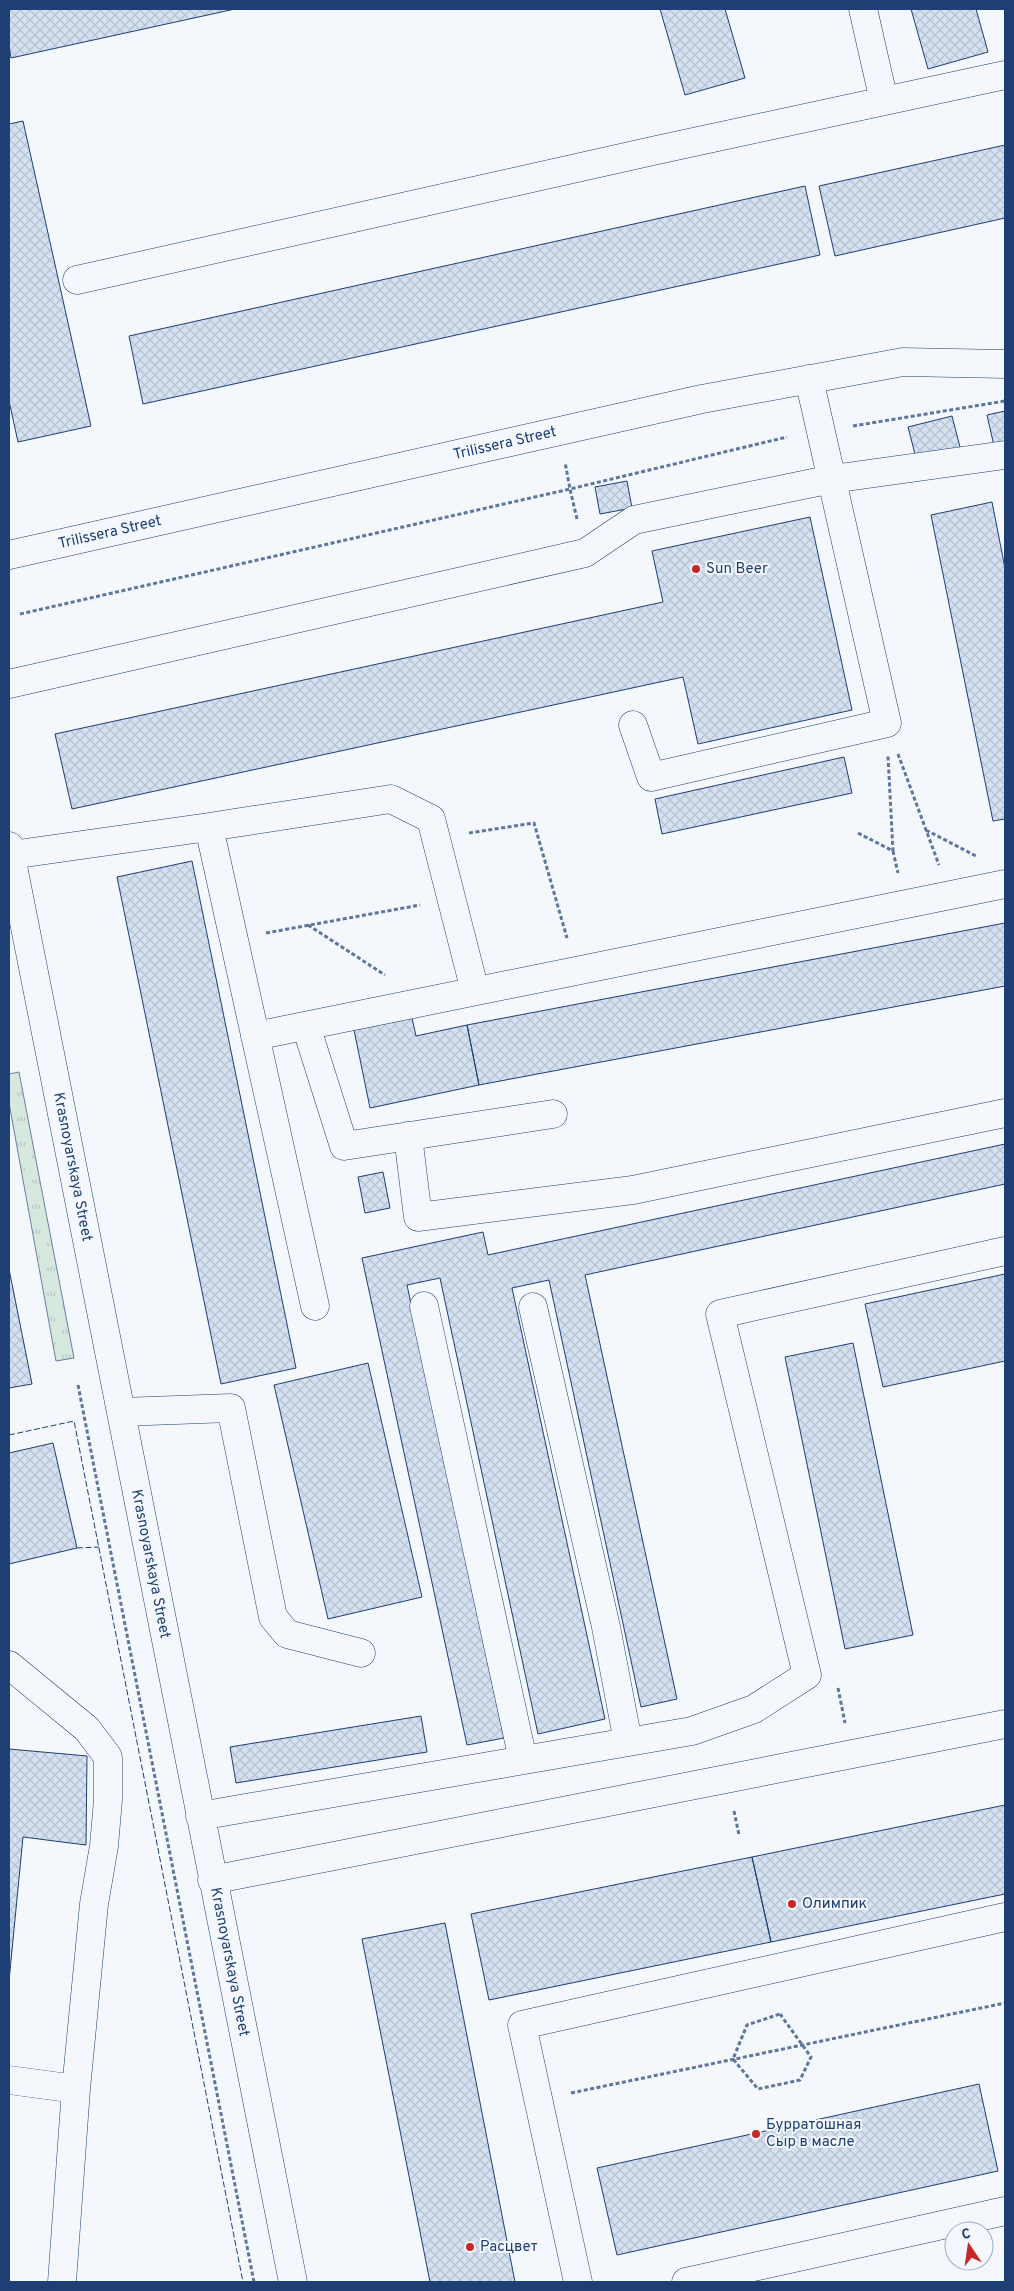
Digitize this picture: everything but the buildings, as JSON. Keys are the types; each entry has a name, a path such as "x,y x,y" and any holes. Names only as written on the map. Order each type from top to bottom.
{"street":[{"path":"862,9 884,101"},
{"path":"77,280 1005,75"},
{"name":"Trilissera Street","path":"9,555 702,399 903,362 1005,364"},
{"path":"633,725 651,777 886,723 809,380"},
{"path":"9,684 585,552 634,520 832,479 1005,455"},
{"path":"10,851 209,827 391,799 431,819 475,992"},
{"path":"209,827 314,1306"},
{"name":"Krasnoyarskaya Street","path":"10,851 293,2282"},
{"path":"255,1036 1005,884"},
{"path":"306,1026 344,1146 553,1114"},
{"path":"408,1136 418,1218 633,1190 1005,1113"},
{"path":"200,1816 692,1730 754,1709 807,1675 720,1314 1005,1251"},
{"path":"424,1306 523,1760"},
{"path":"534,1307 606,1626 628,1742"},
{"path":"121,1412 232,1408 273,1617 287,1634 360,1653"},
{"path":"9,1665 87,1729 108,1756 108,1800 104,1846 94,1904 76,2089 62,2282"},
{"path":"212,1880 1005,1724"},
{"path":"578,2282 522,2025 1005,1917"},
{"path":"9,2080 76,2089"},
{"path":"686,2282 1005,2212"}],"path":[{"path":"20,614 570,489 559,432"},
{"path":"886,723 950,895"},
{"path":"858,833 893,851 886,723"},
{"path":"436,838 534,823 576,971"},
{"path":"925,829 979,857"},
{"path":"234,939 451,899"},
{"path":"307,925 426,1002"},
{"path":"78,1385 254,2282"},
{"path":"836,1680 851,1754"},
{"path":"538,2100 1005,2003"},
{"path":"780,2014 811,2057 800,2080 758,2089 732,2059 747,2025 780,2014"}],"green space":[{"path":"19,1072 74,1358 56,1361 9,1103 9,1074"}],"fence":[{"path":"9,1435 74,1421 243,2282"},
{"path":"77,1548 99,1547"}],"place":[{"name":"Sun Beer","path":"696,569"},
{"name":"Олимпик","path":"792,1904"},
{"name":"Бурратошная Сыр в масле","path":"756,2134"},
{"name":"Расцвет","path":"470,2247"}]}
